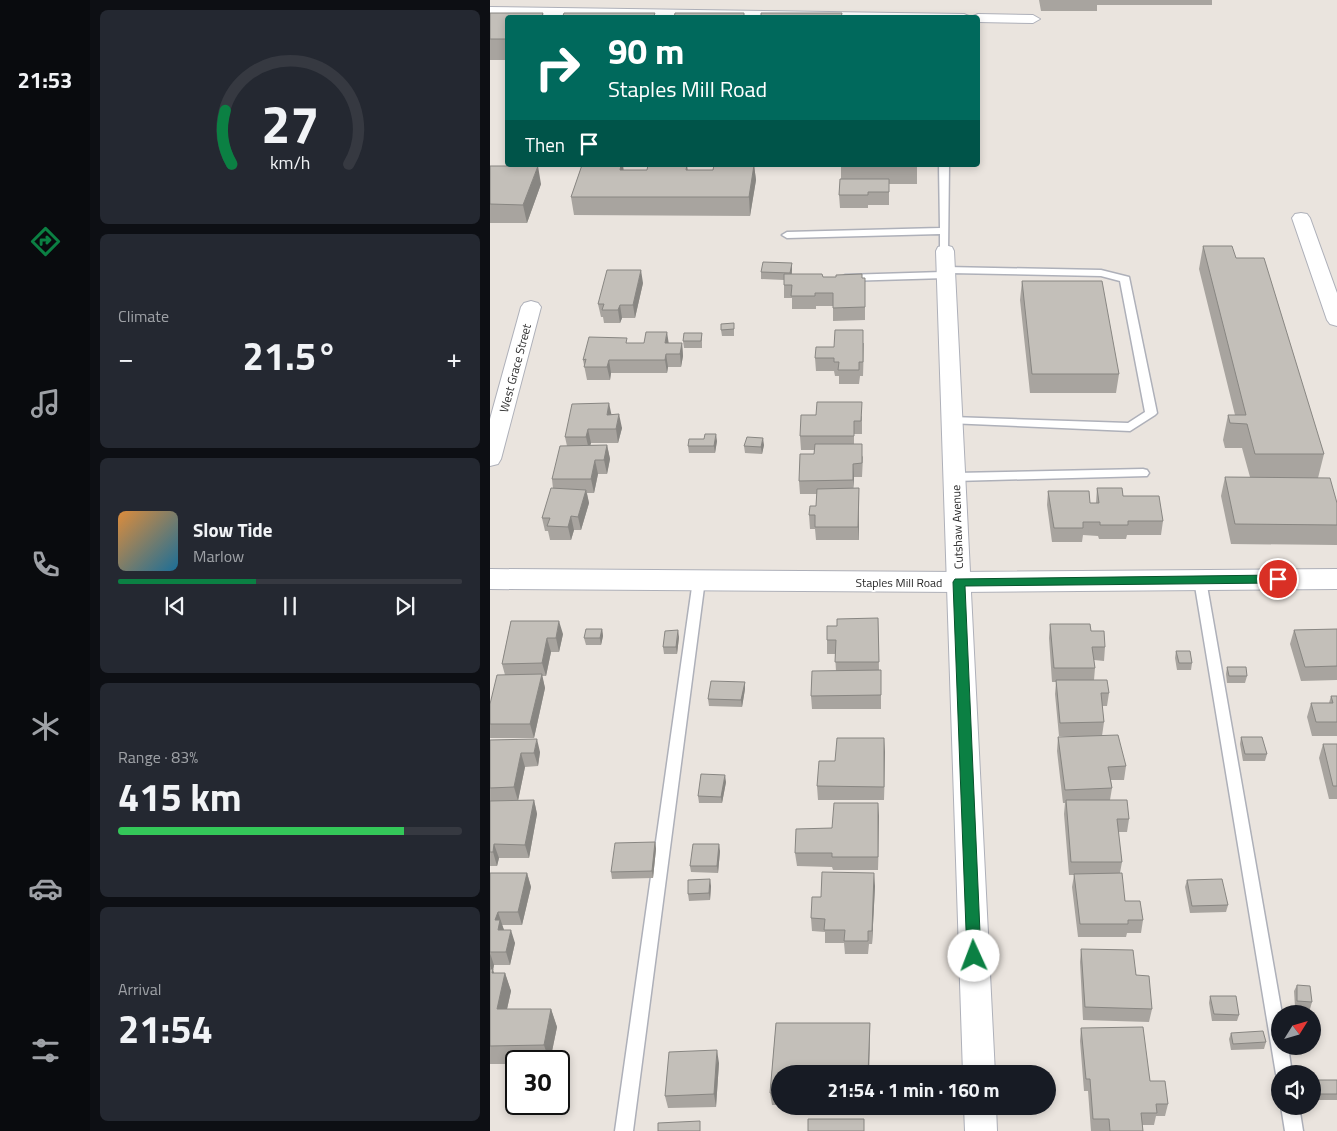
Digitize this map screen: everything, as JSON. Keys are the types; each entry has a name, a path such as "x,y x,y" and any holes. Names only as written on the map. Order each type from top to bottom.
{"street":[{"path":"493,12 728,15"},
{"path":"980,18 1033,19"},
{"path":"1301,218 1337,320"},
{"name":"Cutshaw Avenue","path":"946,256 979,1065"},
{"name":"West Grace Street","path":"490,459 531,307"},
{"name":"Staples Mill Road","path":"490,579 959,582 1337,579"},
{"path":"981,1115 982,1131"}],"lane":[{"path":"944,167 946,256"},
{"path":"787,235 946,256 1101,273 1125,279 1151,413 1130,427 952,421"},
{"path":"835,278 946,256"},
{"path":"955,476 1143,473"},
{"path":"624,1131 699,580"},
{"path":"1200,580 1282,1065"},
{"path":"1291,1115 1294,1131"}],"building":[{"path":"490,13 543,13 542,15 505,15 505,39 490,39"},
{"path":"564,13 655,13 654,15 563,15"},
{"path":"675,13 744,13 744,15 675,15"},
{"path":"761,13 842,13 842,15 761,15"},
{"path":"490,166 538,167 523,205 490,204"},
{"path":"581,167 621,167 620,170 647,170 648,167 687,167 686,170 713,170 714,167 754,167 749,197 571,197"},
{"path":"840,179 889,179 889,192 868,192 868,195 839,195"},
{"path":"1203,246 1232,246 1236,258 1264,258 1324,454 1255,454 1247,424 1230,423 1228,415 1246,415"},
{"path":"763,262 792,263 790,273 761,272"},
{"path":"607,270 641,270 633,305 620,305 618,310 602,310 604,304 598,304"},
{"path":"784,274 822,274 823,277 836,277 836,275 862,274 862,278 865,278 865,307 833,308 833,293 815,293 815,296 791,296 792,285 784,285"},
{"path":"1022,281 1102,281 1119,374 1032,374"},
{"path":"734,323 734,329 721,330 721,324"},
{"path":"835,330 863,330 863,362 859,362 859,370 838,370 839,362 834,362 834,358 815,358 816,347 834,347"},
{"path":"646,332 667,332 665,343 682,343 680,354 666,354 665,360 609,360 607,367 584,367 586,359 583,360 589,337 627,338 626,343 644,343"},
{"path":"684,333 702,333 701,341 683,341"},
{"path":"817,402 862,402 861,421 854,421 854,436 800,436 801,415 816,415"},
{"path":"609,403 607,415 619,414 616,429 588,429 586,437 565,437 572,404"},
{"path":"705,434 716,434 714,446 688,446 689,439 704,439"},
{"path":"747,437 763,438 761,447 744,446"},
{"path":"815,444 862,444 862,463 853,464 853,480 799,481 800,454 814,454"},
{"path":"607,445 604,460 595,460 591,479 552,479 560,446"},
{"path":"1225,477 1330,478 1337,503 1337,525 1235,524"},
{"path":"551,488 586,490 578,517 571,516 568,527 547,526 550,518 542,518"},
{"path":"859,488 858,527 815,527 815,515 809,515 810,506 816,506 817,489"},
{"path":"1097,488 1122,488 1123,496 1159,496 1163,521 1128,521 1128,525 1100,525 1100,522 1083,522 1083,528 1054,528 1048,491 1089,491 1090,503 1099,503"},
{"path":"878,618 879,662 835,662 836,640 827,640 827,626 837,626 837,619"},
{"path":"511,621 559,621 556,638 547,638 542,663 502,664"},
{"path":"1050,624 1090,624 1091,631 1104,631 1105,647 1092,647 1095,668 1054,668"},
{"path":"586,629 602,629 600,638 584,638"},
{"path":"1337,629 1337,666 1305,667 1294,630"},
{"path":"678,630 676,647 663,647 665,631"},
{"path":"1176,651 1190,651 1192,663 1179,663"},
{"path":"1227,667 1246,667 1247,676 1229,676"},
{"path":"881,670 881,695 811,696 812,671"},
{"path":"542,674 530,724 490,724 490,704 497,675"},
{"path":"1056,680 1107,680 1109,693 1101,693 1104,722 1060,723"},
{"path":"711,681 745,682 741,700 708,699"},
{"path":"1331,696 1337,696 1337,722 1316,722 1311,703 1333,703"},
{"path":"1118,735 1126,766 1108,767 1112,788 1065,790 1058,737"},
{"path":"1241,737 1262,737 1267,754 1245,754"},
{"path":"837,738 884,738 884,787 817,786 819,761 835,761"},
{"path":"537,739 534,753 521,753 514,787 490,788 490,740"},
{"path":"1323,744 1337,744 1337,786 1333,786"},
{"path":"701,774 725,775 721,797 698,796"},
{"path":"534,800 525,845 494,844 493,852 490,852 490,801"},
{"path":"1066,800 1127,800 1129,819 1117,819 1122,862 1071,862"},
{"path":"834,803 878,803 878,857 832,857 832,853 795,853 796,829 832,828"},
{"path":"655,842 652,871 611,872 615,843"},
{"path":"693,844 719,844 717,866 690,866"},
{"path":"822,872 874,873 872,931 868,931 868,941 844,941 845,930 824,930 825,919 811,918 812,897 821,897"},
{"path":"490,873 527,873 518,912 498,912 495,920 500,920 498,930 511,930 506,952 490,952"},
{"path":"1122,873 1125,901 1140,901 1143,920 1128,920 1128,924 1080,924 1074,874"},
{"path":"710,879 709,893 688,894 688,880"},
{"path":"1222,879 1228,905 1192,906 1187,880"},
{"path":"1081,949 1133,950 1136,975 1149,976 1152,1009 1085,1007"},
{"path":"490,969 493,969 492,973 505,973 497,1009 551,1009 544,1045 490,1046"},
{"path":"1297,985 1310,986 1312,1002 1297,1001"},
{"path":"1210,996 1236,996 1239,1015 1214,1014"},
{"path":"776,1023 870,1023 868,1065 772,1065"},
{"path":"1143,1027 1150,1081 1165,1081 1168,1104 1156,1104 1157,1113 1141,1113 1143,1131 1110,1131 1109,1119 1093,1119 1090,1079 1086,1079 1081,1028"},
{"path":"1263,1031 1266,1042 1233,1044 1231,1033"},
{"path":"717,1050 714,1094 665,1096 669,1052"},
{"path":"1321,1080 1337,1080 1337,1094 1321,1094"},
{"path":"808,1119 864,1119 864,1131 808,1131"},
{"path":"700,1121 700,1131 658,1131 658,1123"}],"route":[{"path":"974,956 959,582 1278,579"}]}
